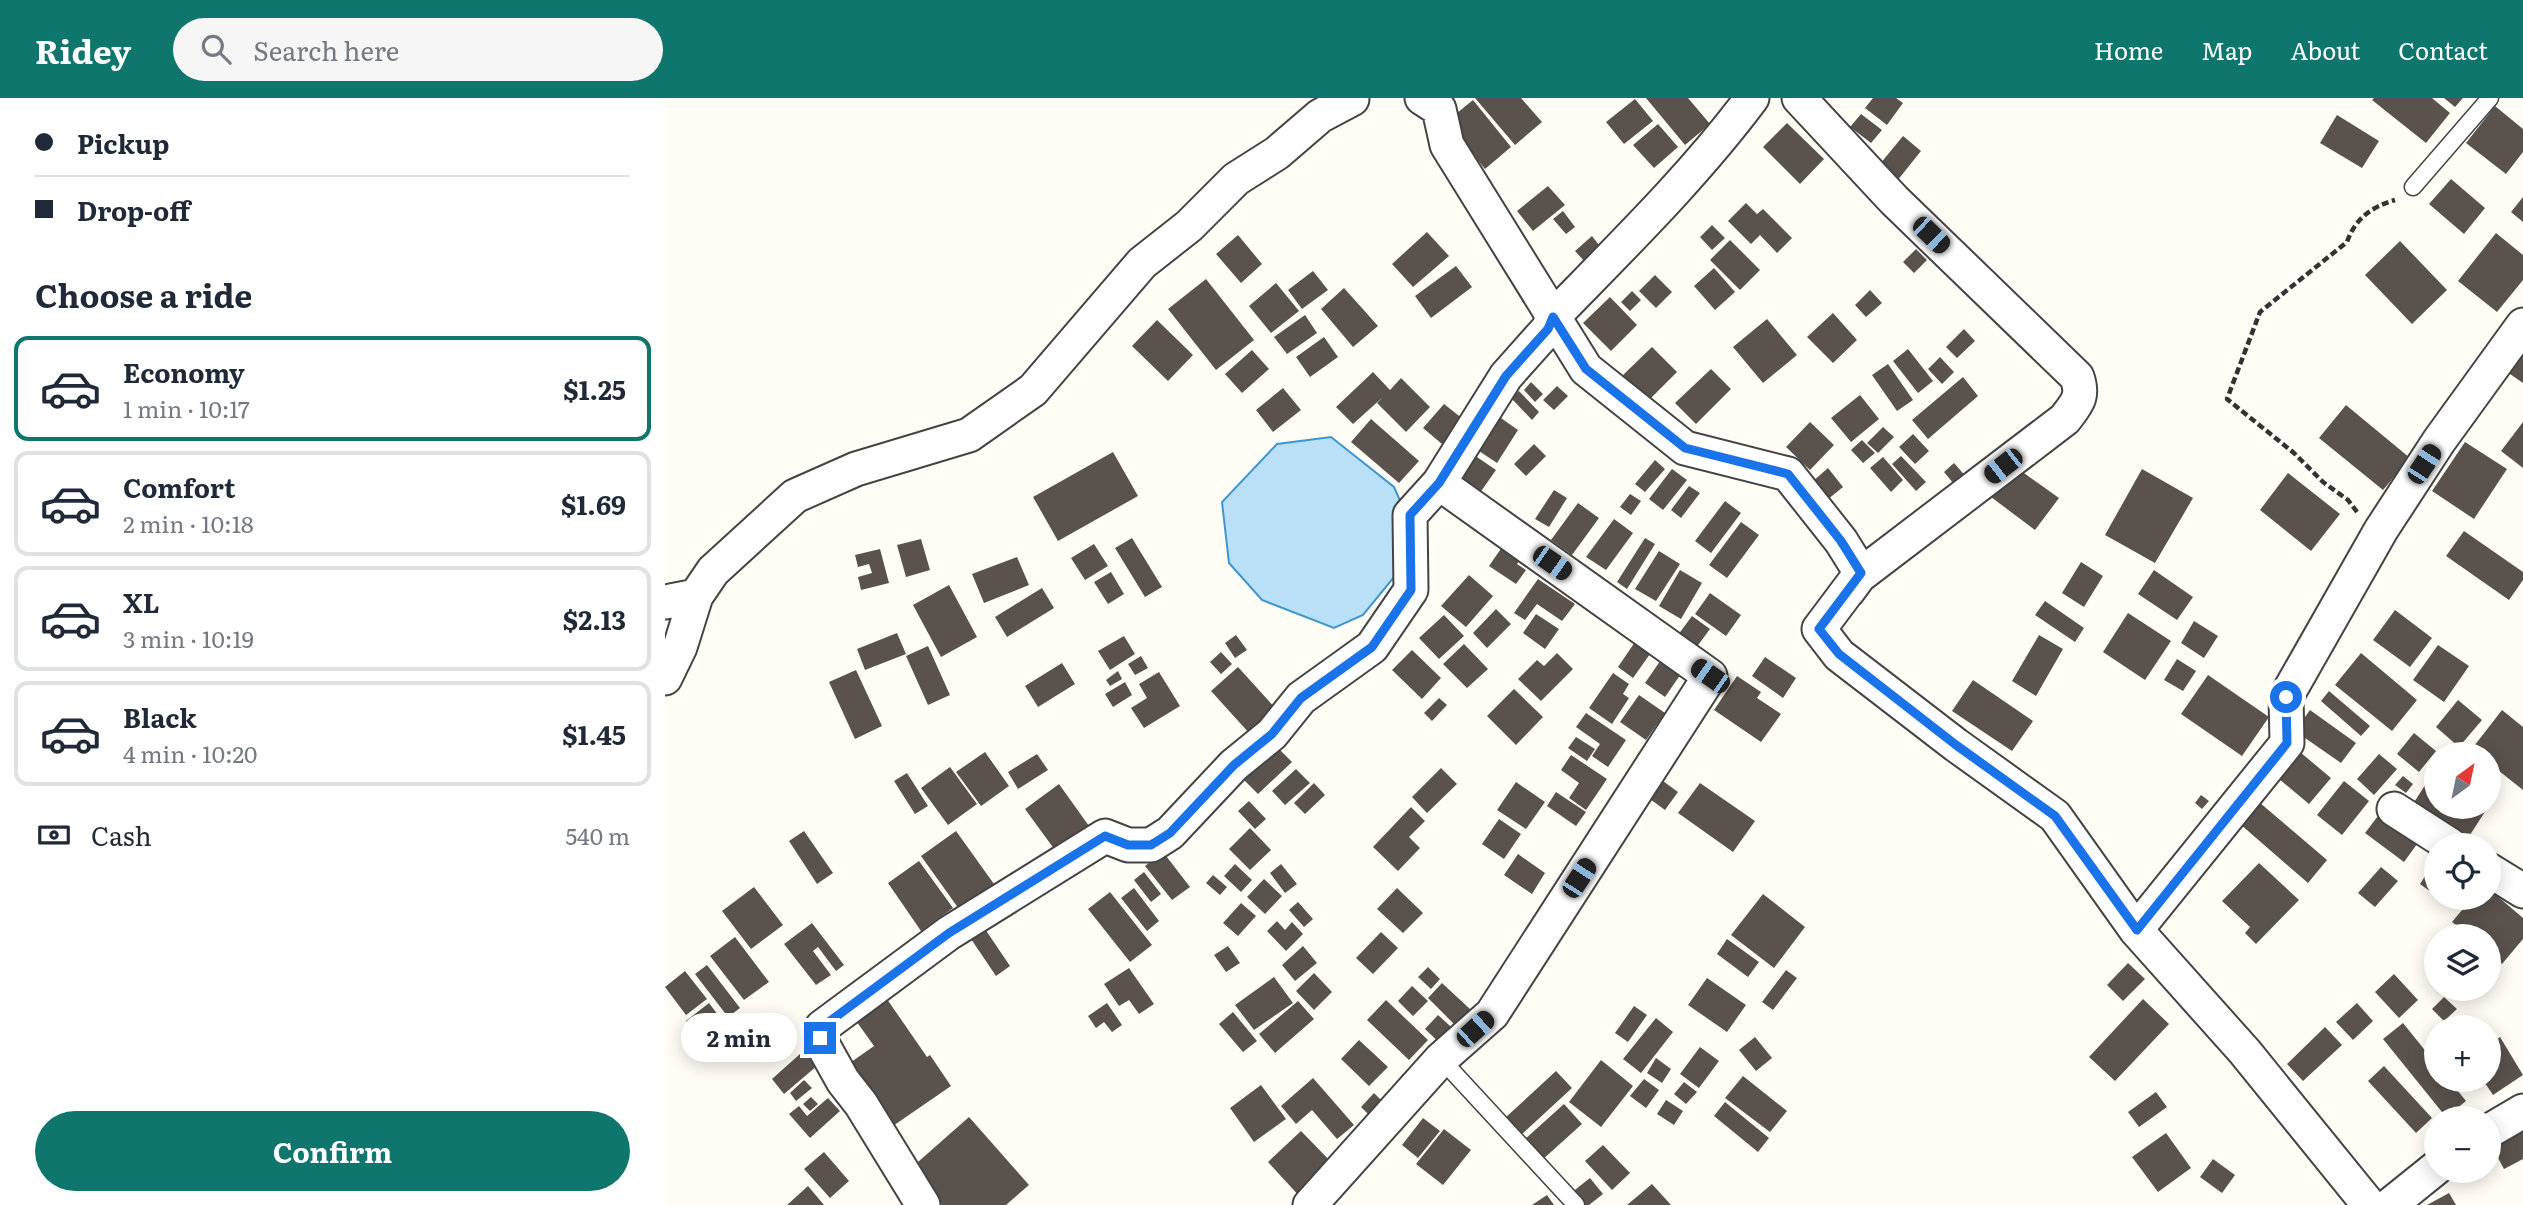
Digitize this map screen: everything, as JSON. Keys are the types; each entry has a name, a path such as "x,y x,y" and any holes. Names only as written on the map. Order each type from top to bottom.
{"street":[{"path":"665,678 680,647 680,599 795,496 856,468 969,435 1033,390 1142,263 1189,226 1236,179 1277,153 1320,116 1356,98"},
{"path":"923,1205 861,1104 843,1081 820,1038 822,1027 949,933 1105,836 1128,845 1151,845 1170,833 1234,765 1272,734 1301,698 1372,647 1411,590 1410,515 1439,483 1506,376 1548,329 1553,317 1648,219 1733,124 1752,98"},
{"path":"1799,98 1894,200 2077,377 2081,390 2077,403 2065,419 1859,576 1819,629"},
{"path":"1436,102 1447,145 1586,369 1685,448 1788,474 1841,541 1861,573 1819,629"},
{"path":"2137,930 2287,743 2286,697 2381,530 2439,442 2523,326"},
{"path":"1324,1200 1441,1059 1492,1014 1710,676 1439,483"},
{"path":"1819,629 1839,654 1956,745 2055,816 2137,930 2245,1052 2369,1205"},
{"path":"2394,809 2431,833"},
{"path":"2501,877 2523,891"},
{"path":"2501,1124 2523,1111"},
{"path":"2400,1201 2424,1179"}],"lane":[{"path":"2413,187 2490,98"},
{"path":"1441,1059 1576,1205"}],"path":[{"path":"2381,530 2366,516 2358,514 2348,500 2323,482 2294,453 2227,399 2260,312 2347,242 2352,228 2361,218 2378,205 2397,199 2413,187"}],"water":[{"path":"1331,437 1394,487 1408,519 1399,571 1363,615 1334,628 1262,600 1229,563 1222,502 1277,444"}],"building":[{"path":"1475,98 1521,98 1542,122 1515,145"},
{"path":"1646,98 1688,98 1710,124 1685,145"},
{"path":"1873,98 1896,98 1903,103 1887,125 1865,108"},
{"path":"2432,98 2450,113 2426,143 2372,100"},
{"path":"2444,98 2463,98 2455,107"},
{"path":"1635,99 1653,121 1624,144 1606,122"},
{"path":"1473,100 1511,147 1485,169 1446,122"},
{"path":"2495,106 2523,129 2523,152 2506,174 2466,143"},
{"path":"1861,114 1882,130 1871,143 1850,127"},
{"path":"2337,115 2379,141 2362,168 2320,143"},
{"path":"1787,123 1824,159 1800,184 1763,147"},
{"path":"1658,124 1678,147 1654,168 1633,145"},
{"path":"1903,136 1921,151 1893,186 1875,170"},
{"path":"2451,179 2485,208 2464,234 2429,204"},
{"path":"1548,186 1565,205 1533,231 1517,211"},
{"path":"2523,197 2523,222 2511,212"},
{"path":"1746,203 1757,214 1763,209 1792,238 1777,253 1760,235 1751,244 1728,221"},
{"path":"1563,211 1575,227 1566,234 1553,219"},
{"path":"1712,225 1725,238 1712,250 1700,237"},
{"path":"1427,232 1449,256 1413,287 1392,264"},
{"path":"2496,233 2523,255 2523,280 2497,312 2458,281"},
{"path":"1238,235 1262,264 1241,283 1216,254"},
{"path":"1592,236 1602,249 1586,263 1575,251"},
{"path":"1730,240 1760,270 1740,290 1710,260"},
{"path":"2400,241 2447,290 2412,324 2365,275"},
{"path":"1916,249 1927,260 1914,273 1903,262"},
{"path":"1456,266 1472,287 1431,318 1415,296"},
{"path":"1714,268 1735,292 1715,310 1694,286"},
{"path":"1313,271 1328,290 1302,309 1288,290"},
{"path":"1655,275 1672,292 1656,308 1639,291"},
{"path":"1206,279 1254,340 1216,370 1168,309"},
{"path":"1276,283 1299,311 1271,333 1249,306"},
{"path":"1344,288 1378,326 1353,347 1321,309"},
{"path":"1870,290 1882,303 1866,317 1855,305"},
{"path":"1632,291 1641,300 1630,311 1621,302"},
{"path":"1610,297 1637,325 1611,351 1583,323"},
{"path":"1833,313 1857,340 1833,363 1807,337"},
{"path":"1305,315 1317,333 1287,354 1274,337"},
{"path":"1767,319 1797,355 1763,383 1733,347"},
{"path":"1157,320 1193,355 1168,381 1132,346"},
{"path":"1964,329 1975,341 1957,358 1946,347"},
{"path":"1324,337 1338,357 1310,377 1296,357"},
{"path":"1652,347 1677,372 1648,401 1623,375"},
{"path":"1908,349 1933,381 1918,393 1893,361"},
{"path":"1252,350 1269,369 1242,393 1225,374"},
{"path":"2523,350 2523,383 2507,372"},
{"path":"1940,357 1954,372 1942,384 1928,369"},
{"path":"1888,364 1913,400 1897,411 1872,375"},
{"path":"1711,369 1731,389 1696,424 1675,403"},
{"path":"1373,372 1390,390 1401,378 1430,407 1406,432 1377,403 1383,397 1353,424 1336,407"},
{"path":"1963,377 1978,396 1928,439 1912,420"},
{"path":"1531,382 1543,394 1535,402 1524,390"},
{"path":"1557,386 1568,396 1554,410 1543,400"},
{"path":"1283,388 1301,410 1273,432 1256,410"},
{"path":"1519,391 1539,412 1532,420 1511,398"},
{"path":"1860,395 1879,419 1851,442 1831,418"},
{"path":"1444,404 1463,419 1442,444 1423,428"},
{"path":"2346,405 2410,458 2383,490 2319,438"},
{"path":"1498,416 1518,430 1497,463 1476,449"},
{"path":"1371,419 1419,461 1399,483 1351,442"},
{"path":"1810,422 1834,445 1810,470 1786,447"},
{"path":"2523,422 2523,468 2501,451"},
{"path":"1883,427 1894,437 1878,453 1867,443"},
{"path":"1913,434 1929,451 1915,464 1899,447"},
{"path":"1862,440 1875,453 1863,463 1851,450"},
{"path":"2465,442 2507,469 2474,519 2432,491"},
{"path":"1534,444 1546,456 1526,476 1514,464"},
{"path":"1113,452 1138,496 1058,541 1033,497"},
{"path":"1474,455 1496,470 1477,497 1455,481"},
{"path":"1901,456 1926,482 1916,491 1892,464"},
{"path":"1883,457 1903,480 1891,492 1870,468"},
{"path":"1655,460 1665,469 1645,492 1635,484"},
{"path":"1954,463 1969,480 1958,489 1944,472"},
{"path":"2014,466 2059,498 2035,530 1991,497"},
{"path":"1828,468 1843,487 1827,500 1812,482"},
{"path":"1672,469 1687,480 1663,510 1649,499"},
{"path":"2142,469 2193,498 2155,563 2105,535"},
{"path":"2288,473 2340,514 2311,551 2260,510"},
{"path":"1689,486 1700,493 1681,518 1671,510"},
{"path":"1554,490 1567,498 1549,527 1535,519"},
{"path":"1630,494 1641,501 1631,515 1620,507"},
{"path":"1725,501 1741,513 1711,553 1695,541"},
{"path":"1578,503 1599,518 1572,555 1551,540"},
{"path":"1614,519 1633,533 1606,570 1586,557"},
{"path":"1741,522 1759,535 1727,578 1709,565"},
{"path":"2464,531 2523,572 2523,580 2509,600 2446,556"},
{"path":"1509,537 1527,550 1517,564 1526,570 1516,584 1489,566"},
{"path":"1132,538 1162,587 1145,597 1115,548"},
{"path":"1645,538 1655,544 1627,589 1617,582"},
{"path":"921,539 930,570 906,577 897,545"},
{"path":"1094,544 1108,566 1085,580 1071,558"},
{"path":"880,549 889,583 861,590 858,577 872,573 869,564 858,567 855,555"},
{"path":"1659,551 1680,564 1656,601 1635,589"},
{"path":"1017,557 1029,585 984,603 972,574"},
{"path":"2081,562 2103,576 2084,607 2062,593"},
{"path":"1680,570 1702,583 1681,619 1659,606"},
{"path":"2154,570 2193,597 2177,620 2138,594"},
{"path":"1111,572 1124,594 1108,604 1094,582"},
{"path":"1469,575 1493,596 1466,627 1441,606"},
{"path":"1538,579 1575,604 1562,621 1537,604 1525,620 1514,613"},
{"path":"949,585 977,637 941,657 913,605"},
{"path":"1042,588 1054,608 1007,637 995,617"},
{"path":"1710,593 1741,615 1726,636 1695,614"},
{"path":"2045,601 2084,628 2075,642 2035,615"},
{"path":"1496,609 1511,624 1487,648 1473,633"},
{"path":"2395,610 2432,638 2410,667 2373,640"},
{"path":"2128,613 2171,641 2145,680 2103,652"},
{"path":"1536,614 1559,629 1545,649 1523,633"},
{"path":"1444,615 1464,636 1439,659 1419,638"},
{"path":"1692,616 1710,629 1693,652 1675,639"},
{"path":"2194,621 2218,636 2204,658 2181,643"},
{"path":"897,633 906,654 865,670 857,649"},
{"path":"1236,635 1247,650 1235,658 1225,643"},
{"path":"2039,635 2063,649 2036,696 2012,681"},
{"path":"1124,636 1135,654 1110,670 1098,651"},
{"path":"1639,636 1655,647 1633,678 1618,667"},
{"path":"1464,644 1488,669 1467,688 1443,664"},
{"path":"2438,645 2469,666 2444,702 2413,680"},
{"path":"928,646 950,695 928,705 906,656"},
{"path":"1412,650 1441,678 1422,699 1392,670"},
{"path":"1221,652 1232,664 1221,674 1210,662"},
{"path":"1557,653 1573,669 1541,701 1518,679 1537,660 1544,666"},
{"path":"2361,653 2417,700 2392,731 2335,685"},
{"path":"1665,654 1685,668 1665,697 1645,683"},
{"path":"1141,656 1148,668 1135,675 1128,664"},
{"path":"1765,657 1796,678 1783,698 1752,676"},
{"path":"2177,659 2196,671 2183,691 2164,680"},
{"path":"1062,663 1075,684 1038,707 1025,686"},
{"path":"1238,667 1277,710 1250,734 1211,691"},
{"path":"856,670 882,726 855,739 829,682"},
{"path":"1118,671 1122,679 1110,686 1106,680"},
{"path":"1159,672 1180,706 1144,728 1131,708 1147,698 1139,684"},
{"path":"1613,673 1629,684 1623,694 1629,698 1612,724 1589,708"},
{"path":"2208,675 2269,717 2242,756 2181,714"},
{"path":"1737,676 1761,692 1757,698 1781,714 1761,742 1714,710"},
{"path":"1973,680 2033,721 2012,751 1952,711"},
{"path":"1125,682 1132,695 1113,707 1105,694"},
{"path":"1514,689 1543,717 1516,745 1487,716"},
{"path":"2329,691 2370,726 2361,736 2321,701"},
{"path":"1639,695 1665,713 1646,740 1620,722"},
{"path":"1439,698 1447,705 1432,721 1424,713"},
{"path":"2458,700 2482,720 2463,742 2453,742 2436,727"},
{"path":"2310,710 2356,743 2341,763 2295,731"},
{"path":"2502,710 2523,727 2523,790 2501,773 2501,742 2477,742"},
{"path":"1586,713 1626,740 1608,767 1592,756 1600,744 1576,727"},
{"path":"2414,733 2425,742 2424,766 2419,772 2397,754"},
{"path":"1576,737 1595,749 1587,761 1568,748"},
{"path":"1275,745 1292,762 1258,794 1241,777"},
{"path":"2294,747 2331,778 2309,804 2272,773"},
{"path":"985,752 1009,786 981,806 956,772"},
{"path":"1037,754 1048,770 1018,789 1008,772"},
{"path":"2379,754 2397,769 2374,795 2357,779"},
{"path":"1571,755 1607,779 1586,810 1569,798 1579,783 1561,770"},
{"path":"950,767 977,804 948,825 921,788"},
{"path":"1441,768 1457,784 1427,813 1412,797"},
{"path":"1296,769 1310,783 1285,805 1272,791"},
{"path":"907,773 928,806 915,814 894,781"},
{"path":"1652,773 1678,792 1665,810 1639,791"},
{"path":"2403,776 2413,784 2406,793 2395,785"},
{"path":"2344,781 2369,801 2342,835 2317,815"},
{"path":"1516,782 1545,802 1526,829 1497,810"},
{"path":"1314,783 1325,795 1305,814 1294,803"},
{"path":"1700,783 1755,821 1733,852 1678,813"},
{"path":"1059,784 1094,833 1060,857 1025,809"},
{"path":"2424,787 2424,811 2413,804"},
{"path":"1556,792 1586,812 1576,826 1547,806"},
{"path":"2201,795 2209,801 2202,809 2195,803"},
{"path":"1249,801 1266,819 1255,829 1238,811"},
{"path":"2259,802 2327,860 2308,883 2240,824"},
{"path":"1411,807 1425,821 1409,837 1420,848 1398,871 1373,847"},
{"path":"2381,812 2420,840 2404,862 2365,833"},
{"path":"1499,819 1521,834 1504,859 1482,844"},
{"path":"2437,819 2480,819 2471,833 2460,833"},
{"path":"1250,828 1271,850 1250,870 1229,849"},
{"path":"804,831 833,873 817,884 789,841"},
{"path":"956,831 994,884 959,909 921,856"},
{"path":"1163,852 1190,887 1172,900 1145,866"},
{"path":"1518,854 1545,873 1532,894 1504,875"},
{"path":"919,861 953,908 921,931 888,883"},
{"path":"2259,863 2299,900 2256,944 2245,933 2250,927 2222,901"},
{"path":"1235,864 1252,880 1241,892 1224,876"},
{"path":"1281,864 1297,884 1285,893 1270,873"},
{"path":"2381,867 2398,881 2375,907 2358,893"},
{"path":"1144,872 1161,894 1151,902 1134,880"},
{"path":"1213,875 1227,887 1220,895 1206,883"},
{"path":"1264,879 1282,896 1265,914 1247,897"},
{"path":"754,887 783,925 751,949 722,911"},
{"path":"1134,888 1159,921 1147,931 1121,898"},
{"path":"1397,888 1423,913 1403,933 1377,909"},
{"path":"1110,892 1152,945 1130,962 1088,909"},
{"path":"1763,894 1805,927 1774,968 1731,935"},
{"path":"2501,899 2523,918 2523,939 2502,964 2501,924 2452,922 2462,910 2501,910"},
{"path":"1298,902 1313,919 1304,927 1289,910"},
{"path":"1241,903 1256,916 1238,936 1223,923"},
{"path":"1277,921 1285,930 1292,922 1303,934 1286,951 1267,931"},
{"path":"812,923 844,965 836,971 818,947 813,951 831,975 816,985 784,944"},
{"path":"985,929 1010,966 996,976 971,939"},
{"path":"1381,932 1398,948 1373,974 1356,958"},
{"path":"735,937 769,982 744,1000 710,956"},
{"path":"1727,939 1759,962 1748,977 1717,954"},
{"path":"1228,946 1240,963 1226,972 1214,955"},
{"path":"1303,946 1317,963 1295,981 1282,965"},
{"path":"2128,963 2145,979 2123,1001 2107,985"},
{"path":"707,965 740,1008 728,1017 695,974"},
{"path":"1428,967 1440,979 1431,989 1418,977"},
{"path":"1129,968 1154,1004 1139,1014 1129,1000 1119,1006 1104,984"},
{"path":"1786,970 1797,978 1773,1010 1762,1002"},
{"path":"685,971 707,999 686,1015 665,987"},
{"path":"1314,973 1332,992 1314,1010 1296,991"},
{"path":"2394,974 2418,1000 2399,1018 2375,992"},
{"path":"1274,977 1293,1003 1254,1030 1235,1005"},
{"path":"1707,978 1746,1005 1727,1032 1688,1005"},
{"path":"1442,983 1471,1010 1456,1026 1428,998"},
{"path":"1412,986 1428,1001 1413,1016 1398,1001"},
{"path":"880,989 927,1057 930,1055 951,1086 890,1128 847,1065 874,1046 849,1011"},
{"path":"2143,999 2169,1024 2115,1081 2089,1057"},
{"path":"1386,1000 1428,1040 1409,1060 1367,1020"},
{"path":"1298,1001 1314,1019 1275,1053 1259,1034"},
{"path":"2440,1001 2448,1001 2457,1009 2450,1015 2438,1015 2432,1009"},
{"path":"709,1003 721,1019 698,1036 686,1021"},
{"path":"1107,1003 1122,1025 1112,1032 1104,1022 1096,1028 1088,1016"},
{"path":"2357,1003 2373,1021 2353,1040 2336,1022"},
{"path":"1634,1006 1647,1015 1628,1042 1615,1033"},
{"path":"1233,1012 1257,1041 1243,1052 1219,1024"},
{"path":"1438,1015 1460,1035 1446,1049 1425,1029"},
{"path":"1656,1018 1673,1032 1641,1073 1623,1059"},
{"path":"2403,1023 2424,1049 2424,1090 2383,1039"},
{"path":"2325,1027 2342,1045 2303,1081 2287,1064"},
{"path":"1755,1037 1772,1058 1756,1071 1739,1050"},
{"path":"2501,1039 2523,1075 2501,1090"},
{"path":"1359,1040 1388,1067 1369,1086 1341,1059"},
{"path":"810,1045 824,1060 784,1094 772,1079"},
{"path":"1700,1047 1719,1061 1699,1088 1680,1074"},
{"path":"1656,1058 1671,1069 1662,1083 1647,1073"},
{"path":"1601,1060 1633,1086 1601,1127 1569,1102"},
{"path":"2384,1066 2424,1109 2424,1126 2416,1133 2368,1081"},
{"path":"1556,1071 1572,1088 1521,1135 1505,1118"},
{"path":"1743,1076 1787,1111 1770,1132 1725,1098"},
{"path":"1313,1078 1354,1125 1337,1139 1312,1110 1296,1124 1281,1106"},
{"path":"1644,1079 1659,1090 1646,1108 1630,1096"},
{"path":"804,1080 812,1088 796,1101 790,1093"},
{"path":"1684,1082 1697,1092 1686,1104 1674,1094"},
{"path":"1261,1085 1286,1119 1254,1142 1230,1108"},
{"path":"2156,1092 2167,1107 2139,1127 2128,1112"},
{"path":"2426,1092 2459,1092 2466,1101 2460,1106 2437,1106"},
{"path":"1374,1093 1391,1110 1378,1124 1361,1107"},
{"path":"811,1097 818,1104 810,1111 803,1104"},
{"path":"828,1098 840,1111 810,1138 789,1114 799,1106 807,1116"},
{"path":"1666,1100 1683,1111 1674,1125 1657,1114"},
{"path":"1725,1102 1769,1138 1758,1152 1714,1116"},
{"path":"1564,1104 1582,1124 1541,1161 1523,1141"},
{"path":"969,1117 1029,1185 1006,1205 942,1205 910,1169"},
{"path":"1423,1118 1440,1131 1418,1158 1402,1145"},
{"path":"2523,1128 2523,1159 2504,1169 2501,1163 2501,1140"},
{"path":"1444,1129 1471,1150 1443,1185 1416,1164"},
{"path":"1301,1131 1336,1167 1302,1199 1268,1162"},
{"path":"2166,1133 2191,1168 2158,1192 2132,1157"},
{"path":"1603,1145 1630,1173 1612,1190 1585,1161"},
{"path":"824,1152 849,1181 830,1198 804,1169"},
{"path":"2213,1159 2235,1175 2222,1193 2200,1177"},
{"path":"1590,1178 1603,1194 1589,1205 1580,1205 1571,1193"},
{"path":"1652,1184 1671,1205 1627,1205"},
{"path":"808,1186 824,1205 787,1205"},
{"path":"2449,1193 2456,1205 2427,1205"},
{"path":"1547,1195 1554,1205 1532,1205"}],"route":[{"path":"820,1038 822,1027 949,933 1105,836 1128,845 1151,845 1170,833 1234,765 1272,734 1301,698 1372,647 1411,590 1410,515 1439,483 1506,376 1548,329 1553,317 1586,369 1685,448 1788,474 1841,541 1861,573 1819,629 1839,654 1956,745 2055,816 2137,930 2287,743 2286,697"}]}
